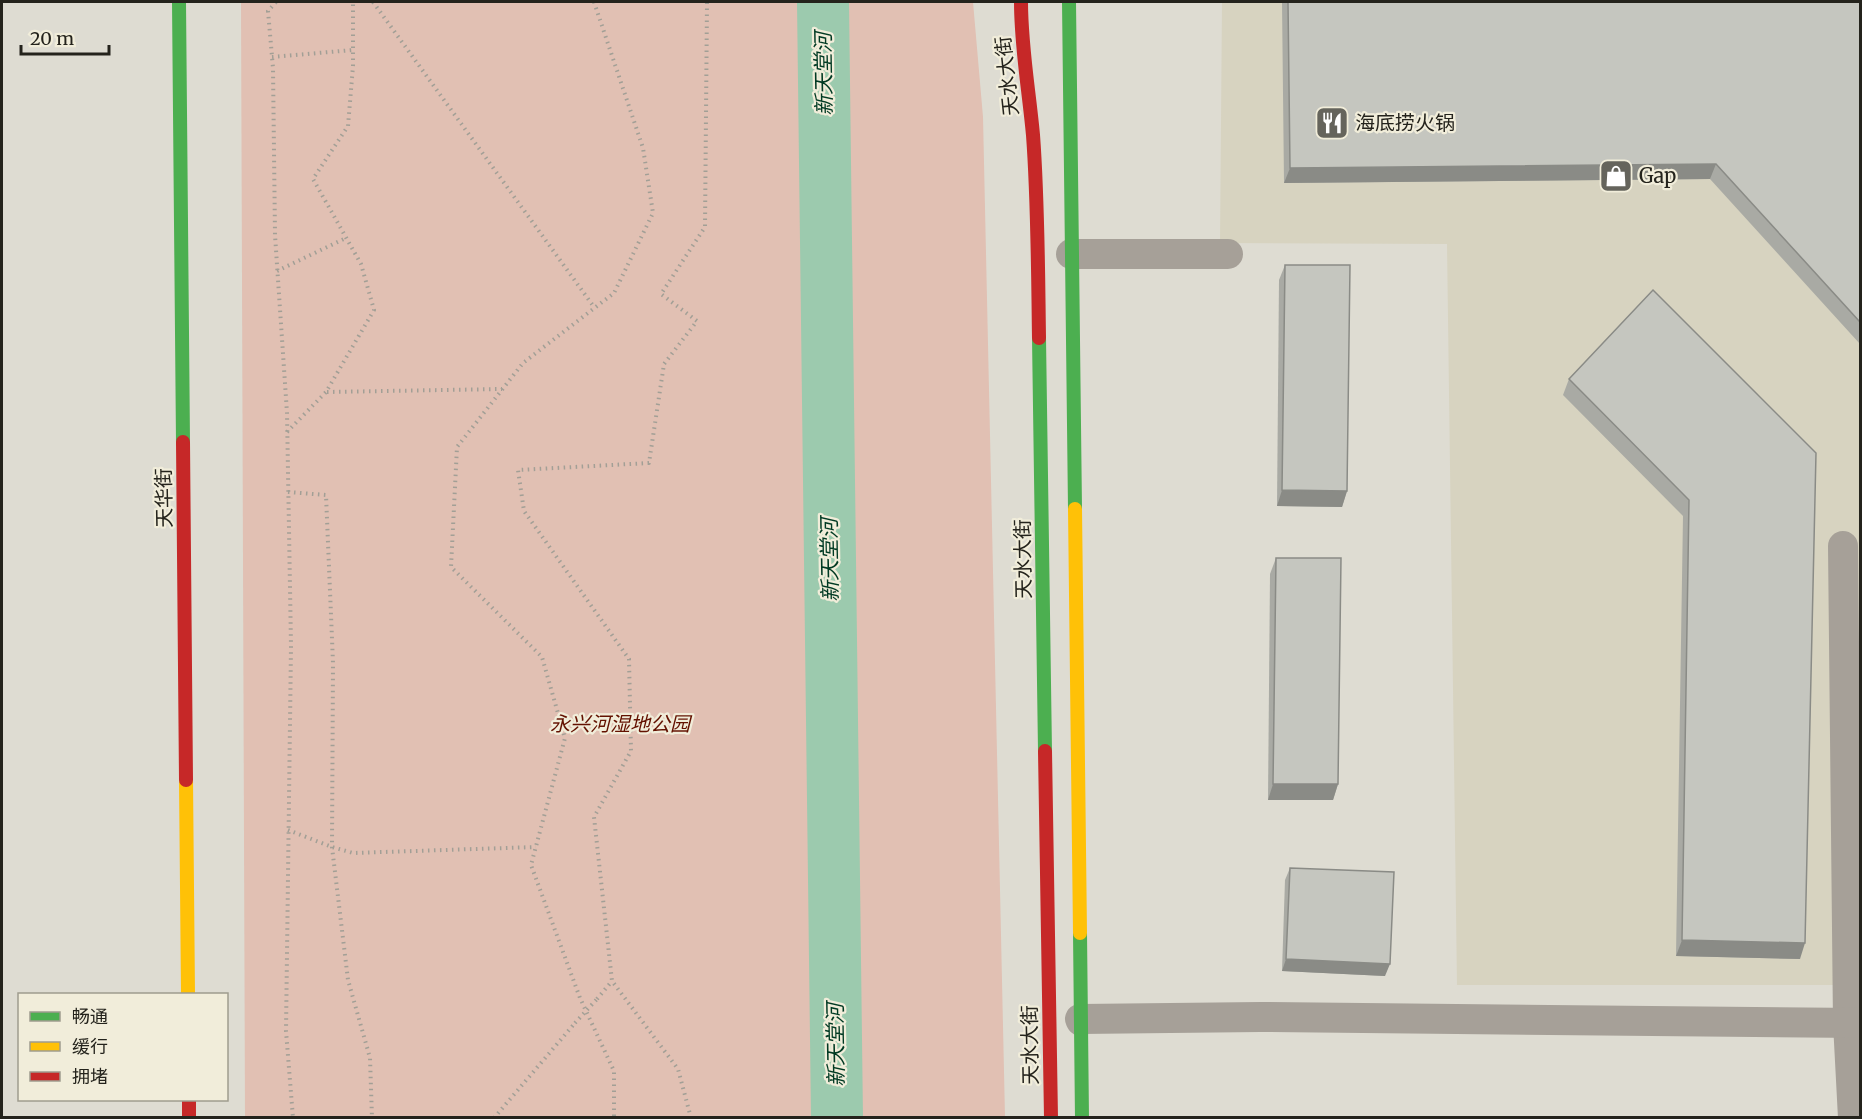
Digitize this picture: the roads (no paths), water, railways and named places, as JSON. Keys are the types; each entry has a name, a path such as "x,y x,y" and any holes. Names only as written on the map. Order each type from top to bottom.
{"main road":[{"name":"天华街","path":"179,2 188,993"},
{"name":"天水大街","path":"1021,2 1037,206 1051,1118"},
{"path":"1069,2 1082,1118"},
{"path":"189,1101 189,1118"}],"street":[{"path":"1071,254 1228,254"},
{"path":"1843,546 1854,1023 1853,1118"},
{"path":"1081,1020 1272,1017 1854,1023"}],"waterway":[{"name":"新天堂河","path":"823,2 837,1118"}],"place":[{"name":"海底捞火锅","path":"1332,123"},
{"name":"Gap","path":"1616,176"}],"park label":[{"name":"永兴河湿地公园","path":"620,724"}]}
